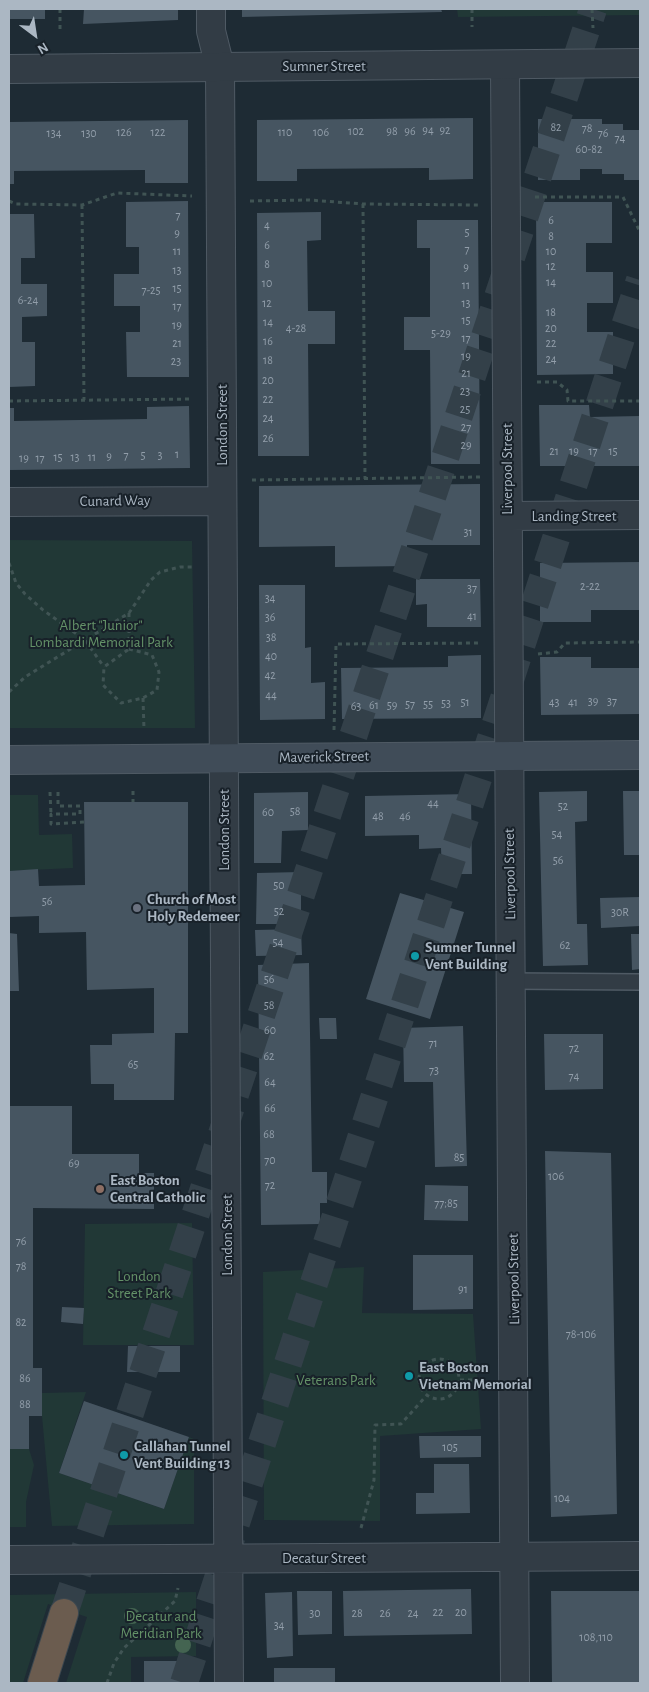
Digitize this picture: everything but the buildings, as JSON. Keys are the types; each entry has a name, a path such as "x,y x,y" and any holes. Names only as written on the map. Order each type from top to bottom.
{"highway":[{"path":"42,1683 64,1613"}],"main road":[{"name":"Maverick Street","path":"9,760 640,755"}],"street":[{"name":"London Street","path":"211,9 211,31 220,67 229,1683"},
{"name":"Sumner Street","path":"9,69 640,63"},
{"name":"Liverpool Street","path":"505,65 515,1683"},
{"name":"Cunard Way","path":"9,502 222,501"},
{"name":"Landing Street","path":"508,516 640,515"},
{"name":"Decatur Street","path":"9,1560 640,1556"}],"lane":[{"path":"511,981 640,982"}],"path":[{"path":"60,9 60,34"},
{"path":"472,9 472,27"},
{"path":"592,9 592,28"},
{"path":"9,201 16,204 82,205 117,193 192,196"},
{"path":"526,197 623,197 640,232"},
{"path":"244,201 309,200 363,204 479,205"},
{"path":"363,204 365,479"},
{"path":"82,205 84,400"},
{"path":"528,382 557,382 567,390 568,401 640,401"},
{"path":"9,401 195,399"},
{"path":"248,480 481,478"},
{"path":"9,563 16,583 25,594 43,610 85,640 104,667 103,685 121,702 143,698 157,690 159,672 152,655 129,649"},
{"path":"9,692 25,677 129,613 151,580 160,572 180,567 198,567"},
{"path":"129,613 129,649"},
{"path":"531,654 557,652 565,643 640,642"},
{"path":"334,732 336,644 482,643"},
{"path":"104,667 129,649"},
{"path":"143,698 144,734"},
{"path":"132,791 133,802"},
{"path":"50,792 51,824 84,822"},
{"path":"51,814 80,814 80,806 58,806 58,792"},
{"path":"445,1359 457,1367 460,1380 454,1394 439,1399 426,1395 419,1384 420,1371 431,1360 445,1359"},
{"path":"460,1380 485,1380"},
{"path":"360,1530 374,1480 376,1425 401,1424 426,1395"},
{"path":"107,1683 114,1663 124,1648 175,1601 178,1585"}],"green space":[{"path":"457,9 640,9 640,15 458,17"},
{"name":"Albert \"Junior\" Lombardi Memorial Park","path":"9,540 192,541 195,728 9,728"},
{"path":"9,795 38,795 39,835 72,834 73,868 9,871"},
{"name":"London Street Park","path":"192,1223 194,1345 83,1345 85,1224"},
{"name":"Veterans Park","path":"364,1267 362,1313 473,1314 481,1429 380,1436 380,1521 264,1520 263,1272"},
{"path":"86,1392 59,1473 164,1509 189,1437 194,1439 194,1524 52,1526 42,1416 42,1393"},
{"path":"9,1449 29,1449 34,1465 26,1502 26,1527 9,1527"},
{"name":"Decatur and Meridian Park","path":"196,1592 196,1656 131,1657 131,1683 66,1683 87,1617 48,1604 23,1683 9,1683 9,1595"}],"tunnel":[{"path":"64,1613 593,9"},
{"path":"184,1683 640,280"}],"place":[{"name":"Church of Most Holy Redemeer","path":"137,908"},
{"name":"Sumner Tunnel Vent Building","path":"415,956"},
{"name":"East Boston Central Catholic","path":"100,1189"},
{"name":"East Boston Vietnam Memorial","path":"409,1376"},
{"name":"Callahan Tunnel Vent Building 13","path":"124,1455"}]}
